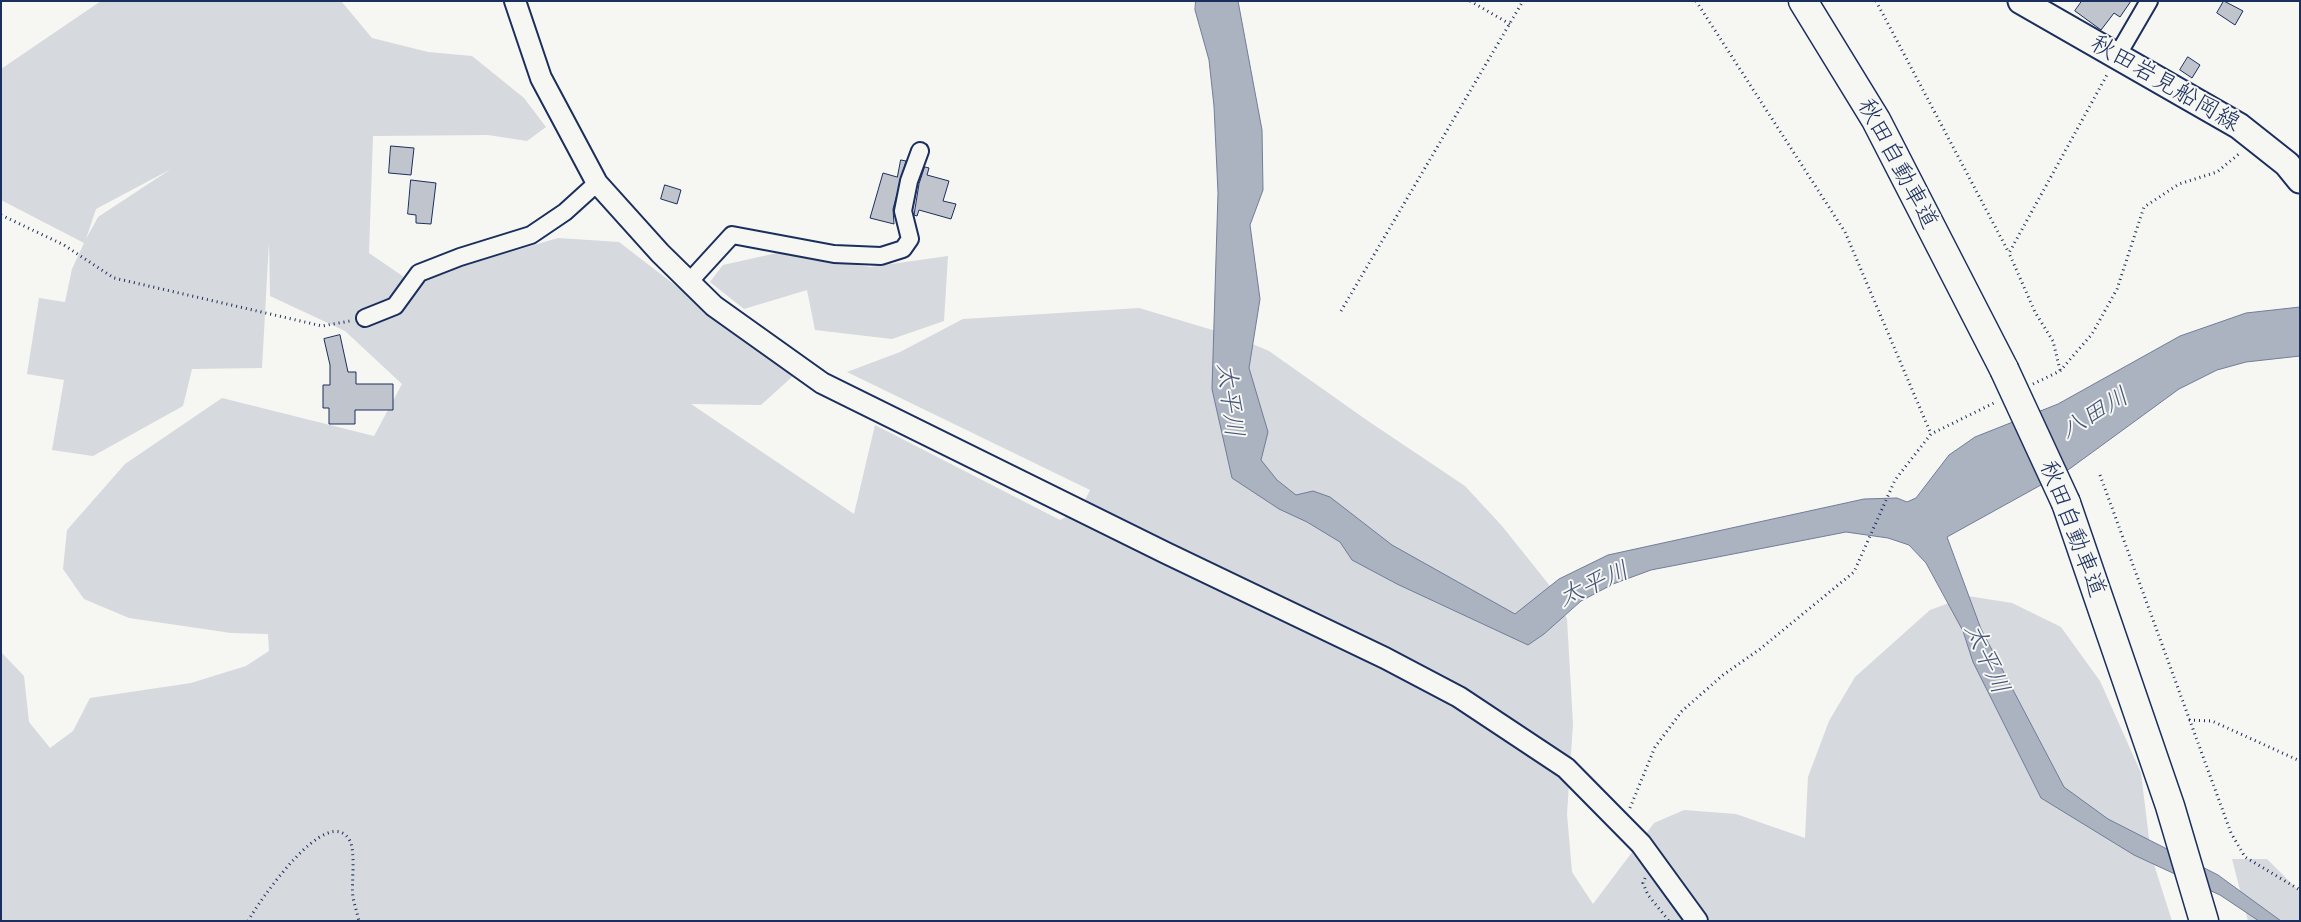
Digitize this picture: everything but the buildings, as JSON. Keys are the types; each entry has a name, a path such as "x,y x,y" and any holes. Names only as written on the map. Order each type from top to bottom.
{"highway":[{"name":"秋田自動車道","path":"1803,1 1876,120 2004,369 2066,502 2170,806 2204,921"}],"main road":[{"name":"秋田岩見船岡線","path":"2021,1 2257,138 2287,164 2300,180"}],"street":[{"path":"515,1 541,78 597,183 689,282 714,306 822,383 1385,658 1459,697 1566,768 1623,824 1663,872 1697,921"},
{"path":"2117,56 2149,1"},
{"path":"689,282 732,235 834,254 881,256 903,249 910,239 904,211 909,181 920,151"},
{"path":"365,318 395,306 419,273 460,257 532,235 565,212 597,183"}],"path":[{"path":"1470,1 1510,24"},
{"path":"1341,311 1523,1"},
{"path":"1623,824 1655,747 1682,710 1723,675 1760,649 1854,572 1895,480 1931,434 1845,232 1696,1"},
{"path":"1876,1 2009,253 2035,312 2053,341 2060,371 2092,334 2117,289 2144,207 2179,184 2217,172 2257,138"},
{"path":"2009,253 2117,56"},
{"path":"1,215 64,245 114,278 322,326 365,318"},
{"path":"2100,476 2231,833 2245,857 2300,890"},
{"path":"2190,720 2212,721 2300,761"},
{"path":"248,921 261,898 281,872 324,834 338,832 345,834 351,843 353,898 359,921"}],"shaded area":[{"path":"101,1 341,1 372,38 428,52 472,56 524,98 546,127 527,141 488,135 373,136 369,253 420,288 421,278 558,238 619,242 793,376 761,405 691,404 854,514 875,425 1060,520 1080,510 1090,490 847,372 900,352 963,319 1139,308 1236,337 1269,351 1465,486 1502,526 1554,591 1567,619 1573,724 1567,814 1572,872 1593,904 1654,823 1684,810 1736,814 1805,838 1808,777 1829,721 1855,677 1930,610 1968,596 2012,603 2061,627 2100,681 2141,773 2151,855 2172,921 1,921 1,652 24,676 29,722 50,748 73,731 90,698 191,683 246,666 269,651 268,634 231,633 129,618 84,599 63,569 67,530 125,464 222,398 374,436 402,384 345,331 270,296 269,242 262,368 192,369 183,406 93,456 52,450 64,380 27,374 39,298 65,302 72,269 84,243 1,200 1,69","holes":["171,169 98,217 86,239 96,209"]},
{"path":"777,253 870,267 948,256 944,321 892,339 815,330 807,290 744,309 710,282 723,265"},
{"path":"2232,859 2267,859 2300,892 2300,921 2248,921"}],"water":[{"path":"1196,1 1238,1 1262,130 1263,190 1250,225 1260,299 1249,368 1268,432 1261,460 1277,480 1296,495 1313,491 1330,497 1392,545 1515,614 1559,579 1608,555 1864,499 1897,498 1907,502 1916,498 1949,455 1975,437 2058,404 2180,336 2246,313 2300,307 2300,356 2246,362 2217,370 2179,389 2068,470 1947,537 1981,629 2064,787 2108,819 2218,875 2281,921 2259,921 2220,895 2134,855 2041,798 1973,662 1963,631 1926,563 1909,545 1888,538 1846,532 1651,570 1613,584 1581,601 1544,634 1528,645 1397,584 1352,560 1340,542 1307,522 1279,509 1232,478 1212,389 1218,193 1214,106 1209,60 1195,10"}],"water label":[{"name":"太平川","path":"1229,400"},
{"name":"八田川","path":"2095,414"},
{"name":"太平川","path":"1594,585"},
{"name":"太平川","path":"1986,659"}]}
